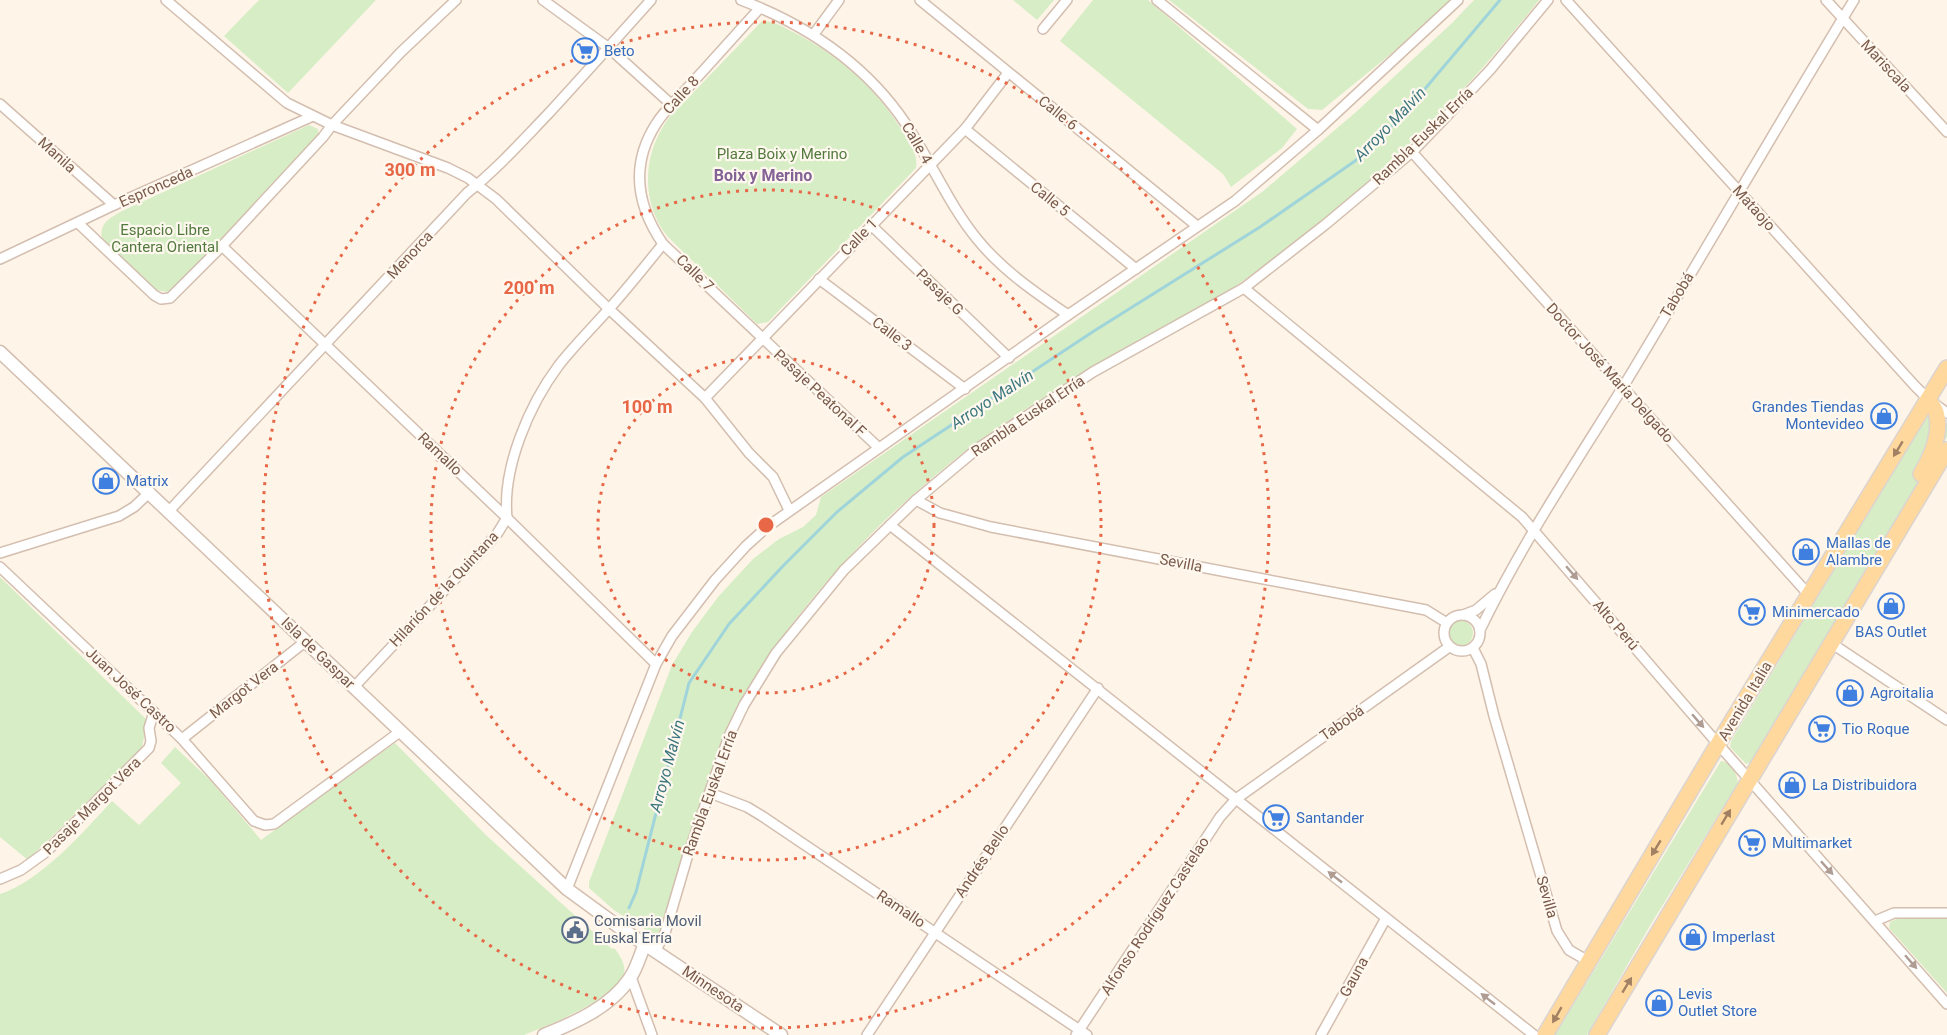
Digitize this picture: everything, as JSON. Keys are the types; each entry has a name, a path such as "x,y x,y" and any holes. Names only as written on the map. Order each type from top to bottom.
{"main road":[{"name":"Avenida Italia","path":"1545,1035 1718,744 1947,368"},
{"path":"1893,539 1899,511 1929,460 1934,443 1936,411 1928,399"},
{"path":"1597,1035 1947,450"}],"street":[{"path":"166,0 287,103 332,125 429,160 460,174 496,199 705,398 749,453 773,477 789,510"},
{"path":"78,223 154,295 160,299 176,294 332,125 456,0"},
{"path":"543,0 609,48 672,105"},
{"name":"Menorca","path":"169,511 467,193 486,178 516,147 651,0"},
{"path":"814,34 839,0"},
{"name":"Calle 6","path":"920,0 1197,226"},
{"path":"1043,29 1067,0"},
{"path":"1157,0 1318,130"},
{"path":"567,888 656,664 672,636 715,580 746,546 789,510 1235,201 1318,130 1458,0"},
{"name":"Rambla Euskal Erría","path":"650,947 665,933 687,858 729,736 744,705 770,662 844,570 916,500 977,448 1093,372 1244,288 1326,224 1412,152 1490,70 1548,0"},
{"name":"Mataojo","path":"1566,0 1928,399 1947,413"},
{"name":"Mariscala","path":"1826,0 1947,132"},
{"name":"Tabobá","path":"1473,648 1479,640 1480,630 1499,590 1533,529 1622,387 1854,0"},
{"name":"Calle 4","path":"746,1 814,34 840,52 874,82 902,117 953,207 990,254 1034,291 1068,315"},
{"name":"Calle 8","path":"641,199 639,175 643,152 657,122 760,8"},
{"name":"Calle 1","path":"705,398 965,129 1008,73"},
{"name":"Manila","path":"0,104 114,205"},
{"name":"Espronceda","path":"0,259 313,116"},
{"name":"Calle 5","path":"965,129 1136,269"},
{"name":"Doctor José María Delgado","path":"1412,152 1809,595"},
{"name":"Calle 7","path":"641,199 653,229 663,244 762,338"},
{"name":"Pasaje G","path":"871,225 1009,358"},
{"name":"Hilarión de la Quintana","path":"354,687 497,534 507,518 506,485 534,407 558,367 663,244"},
{"name":"Ramallo","path":"222,246 656,664"},
{"name":"Calle 3","path":"819,279 965,390"},
{"name":"Alto Perú","path":"1244,288 1522,517 1947,1004"},
{"name":"Pasaje Peatonal F","path":"762,338 879,448"},
{"name":"Isla de Gaspar","path":"0,352 567,888 650,947"},
{"path":"0,553 119,516 134,507 150,492"},
{"name":"Sevilla","path":"916,500 940,513 991,527 1426,610 1447,623"},
{"path":"891,525 1534,1035"},
{"name":"Juan José Castro","path":"0,567 182,739 255,820 265,825 274,824 401,731"},
{"name":"Tabobá","path":"1447,623 1451,618 1476,610 1499,590"},
{"path":"1462,615 1474,620 1480,630"},
{"path":"1447,623 1443,633 1449,647 1463,652 1473,648"},
{"name":"Margot Vera","path":"182,739 306,641"},
{"path":"1831,643 1947,720"},
{"name":"Tabobá","path":"1236,799 1449,647"},
{"name":"Sevilla","path":"1473,648 1481,664 1557,931 1569,950 1588,961"},
{"name":"Andrés Bello","path":"867,1035 1098,688"},
{"name":"Pasaje Margot Vera","path":"0,879 21,870 41,857 149,748 151,741 149,728 154,712"},
{"name":"Ramallo","path":"710,793 747,807 762,816 935,931 1081,1033"},
{"name":"Alfonso Rodríguez Castelao","path":"1081,1033 1220,817 1236,799"},
{"path":"1875,921 1894,913 1947,913"},
{"name":"Gauna","path":"1321,1035 1386,918"},
{"path":"544,1035 575,1021 620,991 650,947"},
{"name":"Minnesota","path":"650,947 782,1035"},
{"path":"631,977 652,1035"}],"green space":[{"path":"259,0 376,0 288,93 224,36"},
{"path":"1013,0 1054,0 1037,20"},
{"path":"1093,0 1148,0 1297,129 1282,148 1231,187 1223,174 1060,41"},
{"path":"1169,0 1450,0 1430,22 1322,110 1308,109"},
{"path":"1474,0 1539,0 1454,99 1393,160 1327,216 1230,290 1108,358 1019,413 968,449 923,485 841,565 770,654 732,719 724,736 658,934 653,934 615,911 589,888 589,882 672,665 692,632 718,597 753,559 779,539 803,527 816,515 821,497 1262,192 1356,112"},
{"name":"Plaza Boix y Merino","path":"762,21 780,25 813,43 858,76 894,118 913,150 916,168 768,322 757,324 668,237 653,211 648,182 652,153 667,121"},
{"name":"Espacio Libre Cantera Oriental","path":"309,125 318,129 319,136 175,289 168,292 156,290 102,238 104,225 122,211"},
{"path":"1931,414 1947,424 1947,437 1751,762 1746,764 1730,747 1731,741 1927,416"},
{"path":"0,577 147,720 142,748 28,860 0,837"},
{"path":"1460,620 1469,624 1473,633 1469,642 1460,646 1451,642 1447,633 1451,624"},
{"path":"395,743 487,836 612,949 614,948 622,960 624,974 619,983 609,992 580,1010 524,1035 0,1035 0,894 15,888 46,867 112,801 139,825 181,783 161,763 175,747 210,780 261,840"},
{"path":"1721,761 1728,763 1733,769 1738,783 1651,924 1587,1035 1555,1035"},
{"path":"1897,919 1947,919 1947,993 1889,928 1890,922"}],"waterway":[{"name":"Arroyo Malvín","path":"629,908 636,892 689,683 729,624 783,566 837,512 903,457 1094,331 1260,227 1355,161 1402,116 1500,0"}],"place":[{"name":"Beto","path":"585,51"},
{"name":"Grandes Tiendas Montevideo","path":"1884,416"},
{"name":"Matrix","path":"106,481"},
{"name":"Mallas de Alambre","path":"1806,552"},
{"name":"BAS Outlet","path":"1891,606"},
{"name":"Minimercado","path":"1752,612"},
{"name":"Agroitalia","path":"1850,693"},
{"name":"Tio Roque","path":"1822,729"},
{"name":"La Distribuidora","path":"1792,785"},
{"name":"Santander","path":"1276,818"},
{"name":"Multimarket","path":"1752,843"},
{"name":"Comisaria Movil Euskal Erría","path":"575,930"},
{"name":"Imperlast","path":"1693,937"},
{"name":"Levis Outlet Store","path":"1659,1003"}],"district":[{"name":"Boix y Merino","path":"763,175"}]}
